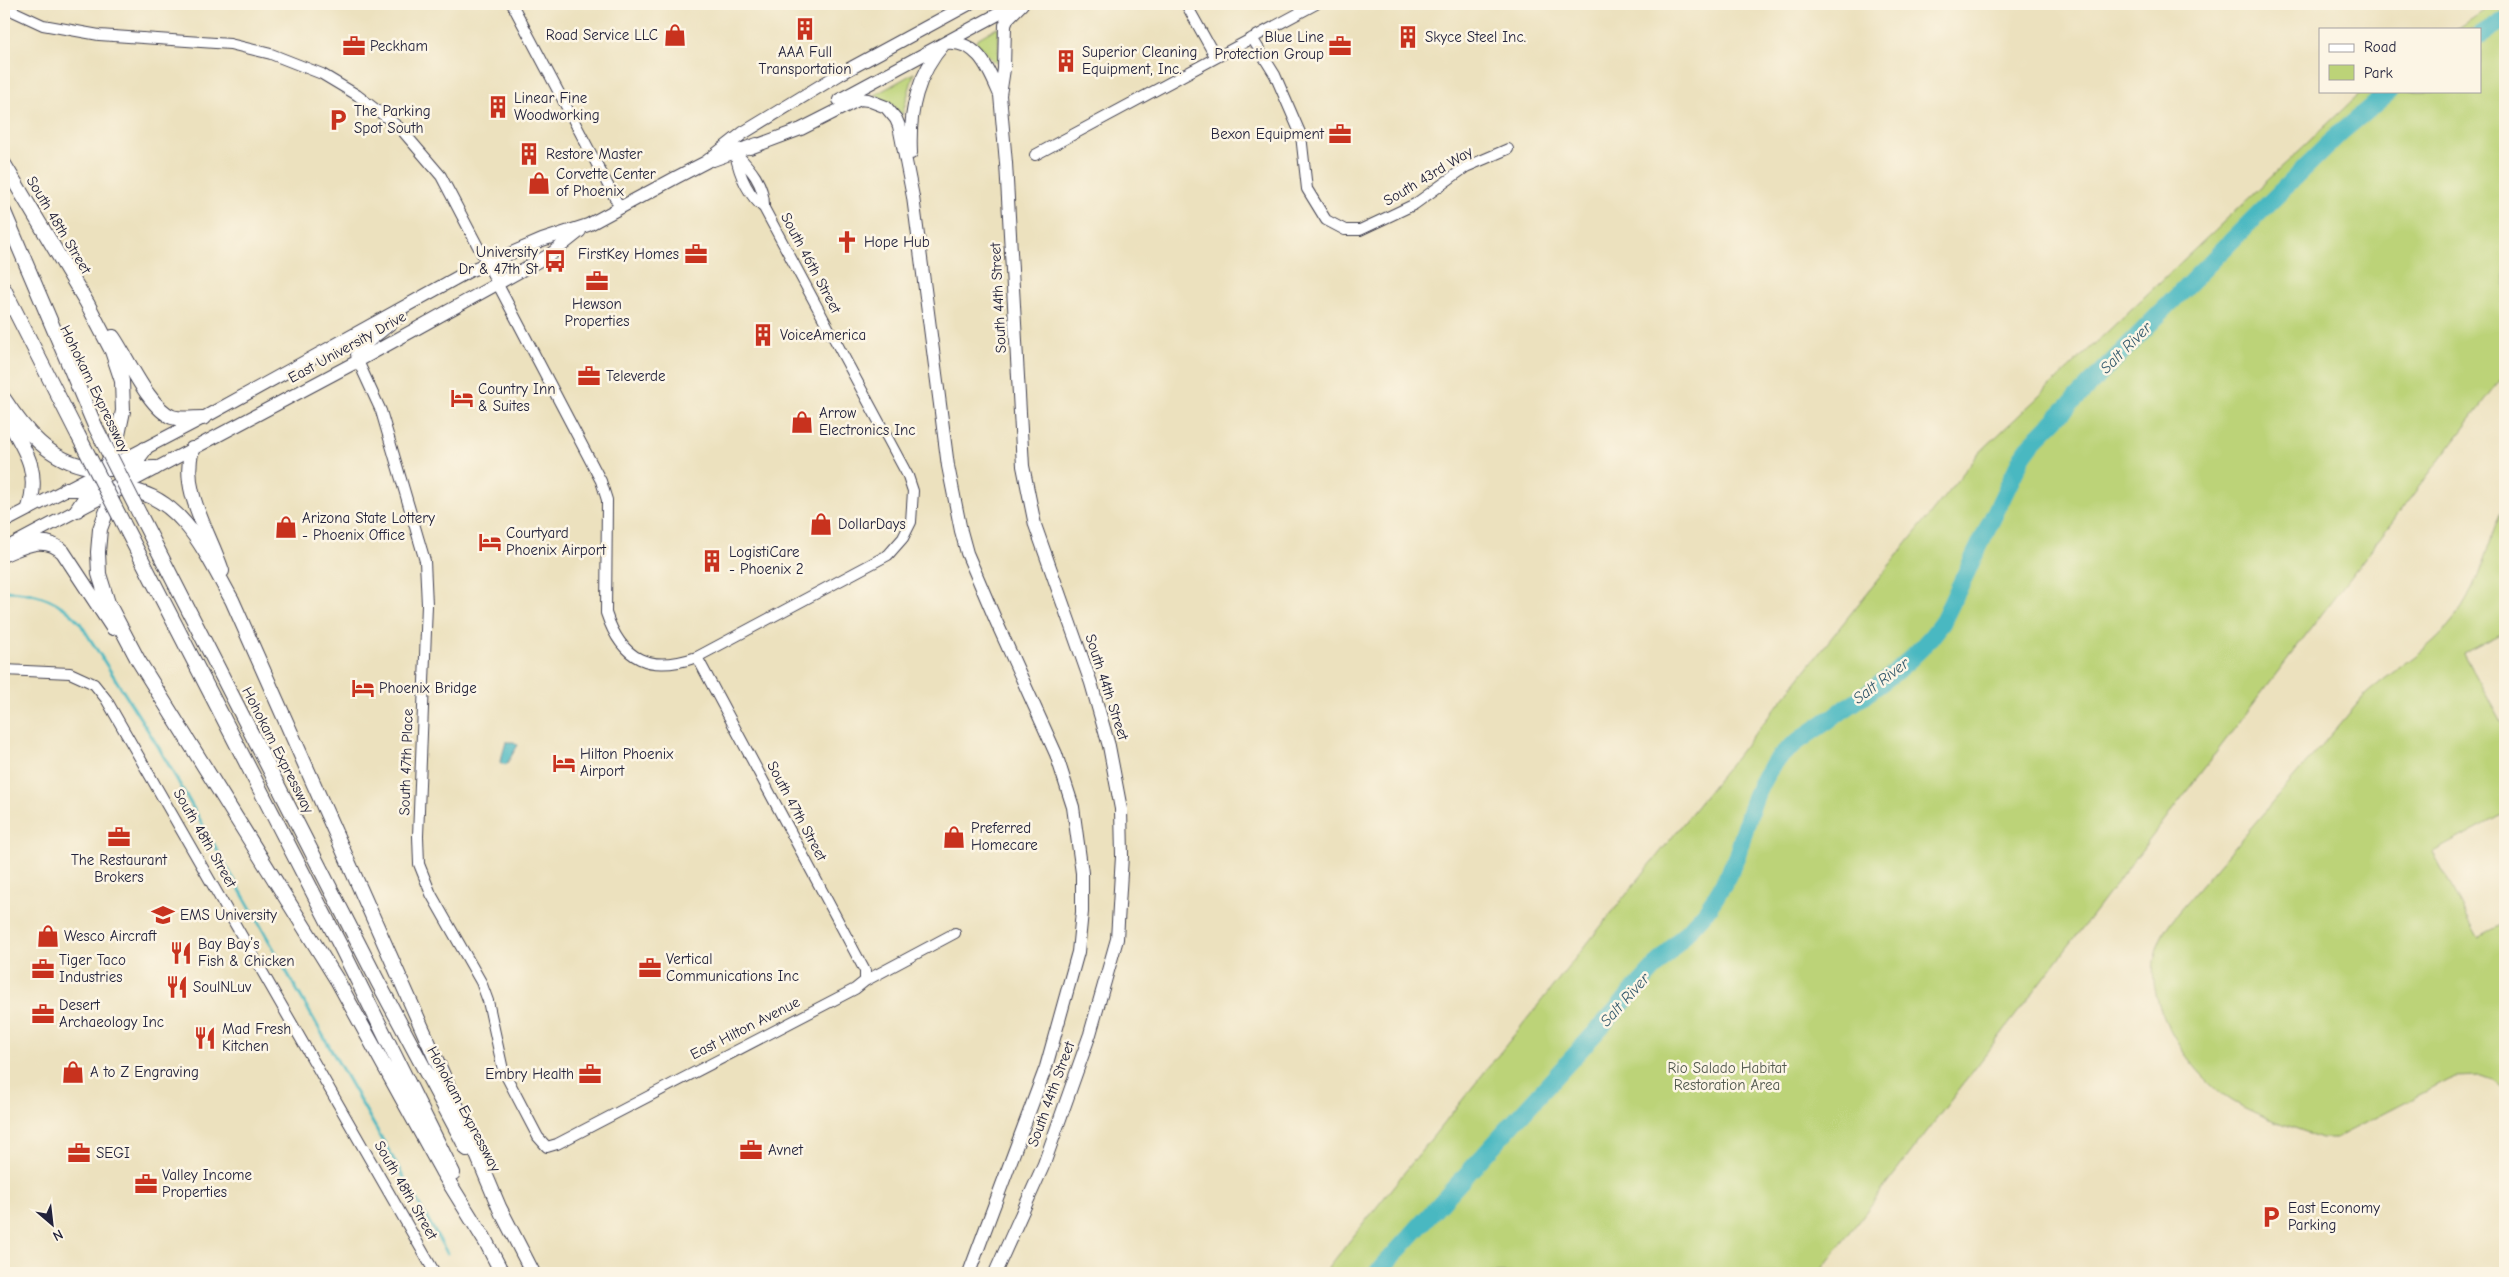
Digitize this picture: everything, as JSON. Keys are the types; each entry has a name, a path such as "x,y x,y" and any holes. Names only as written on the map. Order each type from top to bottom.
{"highway":[{"name":"South 48th Street","path":"4,164 87,303"},
{"path":"4,212 95,426"},
{"name":"Hohokam Expressway","path":"4,236 95,426 378,982 533,1273"},
{"path":"4,289 341,948 502,1273"},
{"path":"87,303 113,338 160,409 174,418 203,418"},
{"path":"77,510 106,468 115,449 123,411 122,381 112,352 87,303"},
{"path":"4,399 21,424 48,451 82,466 155,468"},
{"path":"4,412 28,456 34,475 34,489 29,508"},
{"path":"192,448 188,466 188,483 215,549 232,600 454,1100 502,1214"},
{"path":"145,449 115,489 100,529 99,574 108,603 138,660 330,968 442,1171 487,1244"},
{"path":"66,489 115,489 145,494 176,514 196,537 232,600"},
{"path":"4,554 37,542 56,546 63,552 109,624 138,660"}],"main road":[{"name":"East University Drive","path":"4,522 203,418 424,296 486,264 542,240 588,225 706,162 732,148 840,74 969,4"},
{"name":"East University Drive","path":"732,148 750,148 1017,4"},
{"path":"1000,95 1004,69 1005,25 1008,18 1022,4"},
{"path":"934,23 945,43"},
{"path":"913,198 910,140 914,95 930,62 945,43 966,44 976,52 989,68 1000,95"},
{"name":"South 44th Street","path":"995,1273 1044,1164 1090,1034 1117,939 1122,856 1121,809 1109,746 1091,683 1035,525 1023,466 1007,173 1000,95"},
{"path":"750,148 801,129 853,102 868,100 886,107 896,119 913,198"},
{"name":"South 44th Street","path":"913,198 948,466 961,530 967,553 1056,754 1073,807 1082,873 1082,912 1078,952 1049,1058 969,1273"},
{"name":"East University Drive","path":"4,550 115,489 358,361 551,254 588,225"},
{"path":"358,361 357,354 359,349 424,296"}],"street":[{"path":"512,4 620,208"},
{"path":"1186,4 1215,56"},
{"path":"1035,155 1215,56 1316,4"},
{"path":"4,7 43,25 99,35 230,44 271,54 322,74 357,95 400,128 441,176 601,481 606,500 605,598 612,630 624,648 637,658 655,664 676,664 696,657"},
{"name":"South 43rd Way","path":"1252,38 1275,75 1300,135 1307,189 1326,220 1344,230 1360,230 1408,208 1466,167 1508,149"},
{"name":"South 46th Street","path":"696,657 888,555 903,538 911,522 913,491 908,476 764,208 765,194 749,165 732,148"},
{"name":"South 47th Place","path":"358,361 381,411 425,560 427,605 418,836 420,864 431,894 481,982 488,1001 502,1070 538,1137 547,1147"},
{"name":"South 47th Street","path":"696,657 865,971 865,981"},
{"name":"South 48th Street","path":"4,670 70,673 94,684 106,699 435,1273"},
{"name":"East Hilton Avenue","path":"547,1147 557,1144 855,989 865,981 955,933"}],"green space":[{"name":"Rio Salado Habitat Restoration Area","path":"2494,4 2505,4 2505,374 1819,1273 1324,1273 1979,453 2362,92 2482,92 2482,28 2458,28"},
{"path":"999,28 998,61 995,63 976,42 977,39"},
{"path":"914,73 902,115 893,105 875,95"},
{"path":"2505,503 2505,632 2464,653 2501,723 2505,722 2505,813 2433,852 2478,937 2505,923 2505,1091 2492,1080 2481,1076 2454,1077 2336,1138 2322,1138 2244,1108 2218,1090 2202,1075 2174,1037 2163,1015 2156,994 2153,972 2156,952 2162,935 2176,915 2365,695 2433,641 2457,615 2473,588"}],"water":[{"path":"506,742 514,742 518,745 506,765 500,763"}],"waterway":[{"name":"Salt River","path":"2482,34 2505,19"},
{"name":"Salt River","path":"1377,1273 1706,911 1731,870 1756,794 1768,771 1776,761 1795,743 1891,676 1931,638 1942,623 2022,457 2033,442 2341,132 2389,92"},
{"path":"4,591 15,591 46,598 64,608 80,623 159,748 447,1253"}],"place":[{"name":"AAA Full Transportation","path":"805,29"},
{"name":"Road Service LLC","path":"675,35"},
{"name":"Skyce Steel Inc.","path":"1408,37"},
{"name":"Peckham","path":"354,46"},
{"name":"Blue Line Protection Group","path":"1340,46"},
{"name":"Superior Cleaning Equipment, Inc.","path":"1066,61"},
{"name":"Linear Fine Woodworking","path":"498,107"},
{"name":"The Parking Spot South","path":"338,120"},
{"name":"Bexon Equipment","path":"1340,134"},
{"name":"Restore Master","path":"529,154"},
{"name":"Corvette Center of Phoenix","path":"539,183"},
{"name":"Hope Hub","path":"847,242"},
{"name":"FirstKey Homes","path":"696,254"},
{"name":"University Dr & 47th St","path":"555,261"},
{"name":"Hewson Properties","path":"597,281"},
{"name":"VoiceAmerica","path":"763,335"},
{"name":"Televerde","path":"589,376"},
{"name":"Country Inn & Suites","path":"462,398"},
{"name":"Arrow Electronics Inc","path":"802,422"},
{"name":"DollarDays","path":"821,524"},
{"name":"Arizona State Lottery - Phoenix Office","path":"286,527"},
{"name":"Courtyard Phoenix Airport","path":"490,542"},
{"name":"LogistiCare - Phoenix 2","path":"712,561"},
{"name":"Phoenix Bridge","path":"363,688"},
{"name":"Hilton Phoenix Airport","path":"564,763"},
{"name":"The Restaurant Brokers","path":"119,837"},
{"name":"Preferred Homecare","path":"954,837"},
{"name":"EMS University","path":"163,915"},
{"name":"Wesco Aircraft","path":"48,936"},
{"name":"Bay Bay’s Fish & Chicken","path":"181,953"},
{"name":"Vertical Communications Inc","path":"650,968"},
{"name":"Tiger Taco Industries","path":"43,969"},
{"name":"SoulNLuv","path":"177,987"},
{"name":"Desert Archaeology Inc","path":"43,1014"},
{"name":"Mad Fresh Kitchen","path":"205,1038"},
{"name":"A to Z Engraving","path":"73,1072"},
{"name":"Embry Health","path":"590,1074"},
{"name":"Avnet","path":"751,1150"},
{"name":"SEGI","path":"79,1153"},
{"name":"Valley Income Properties","path":"146,1184"},
{"name":"East Economy Parking","path":"2271,1217"}]}
